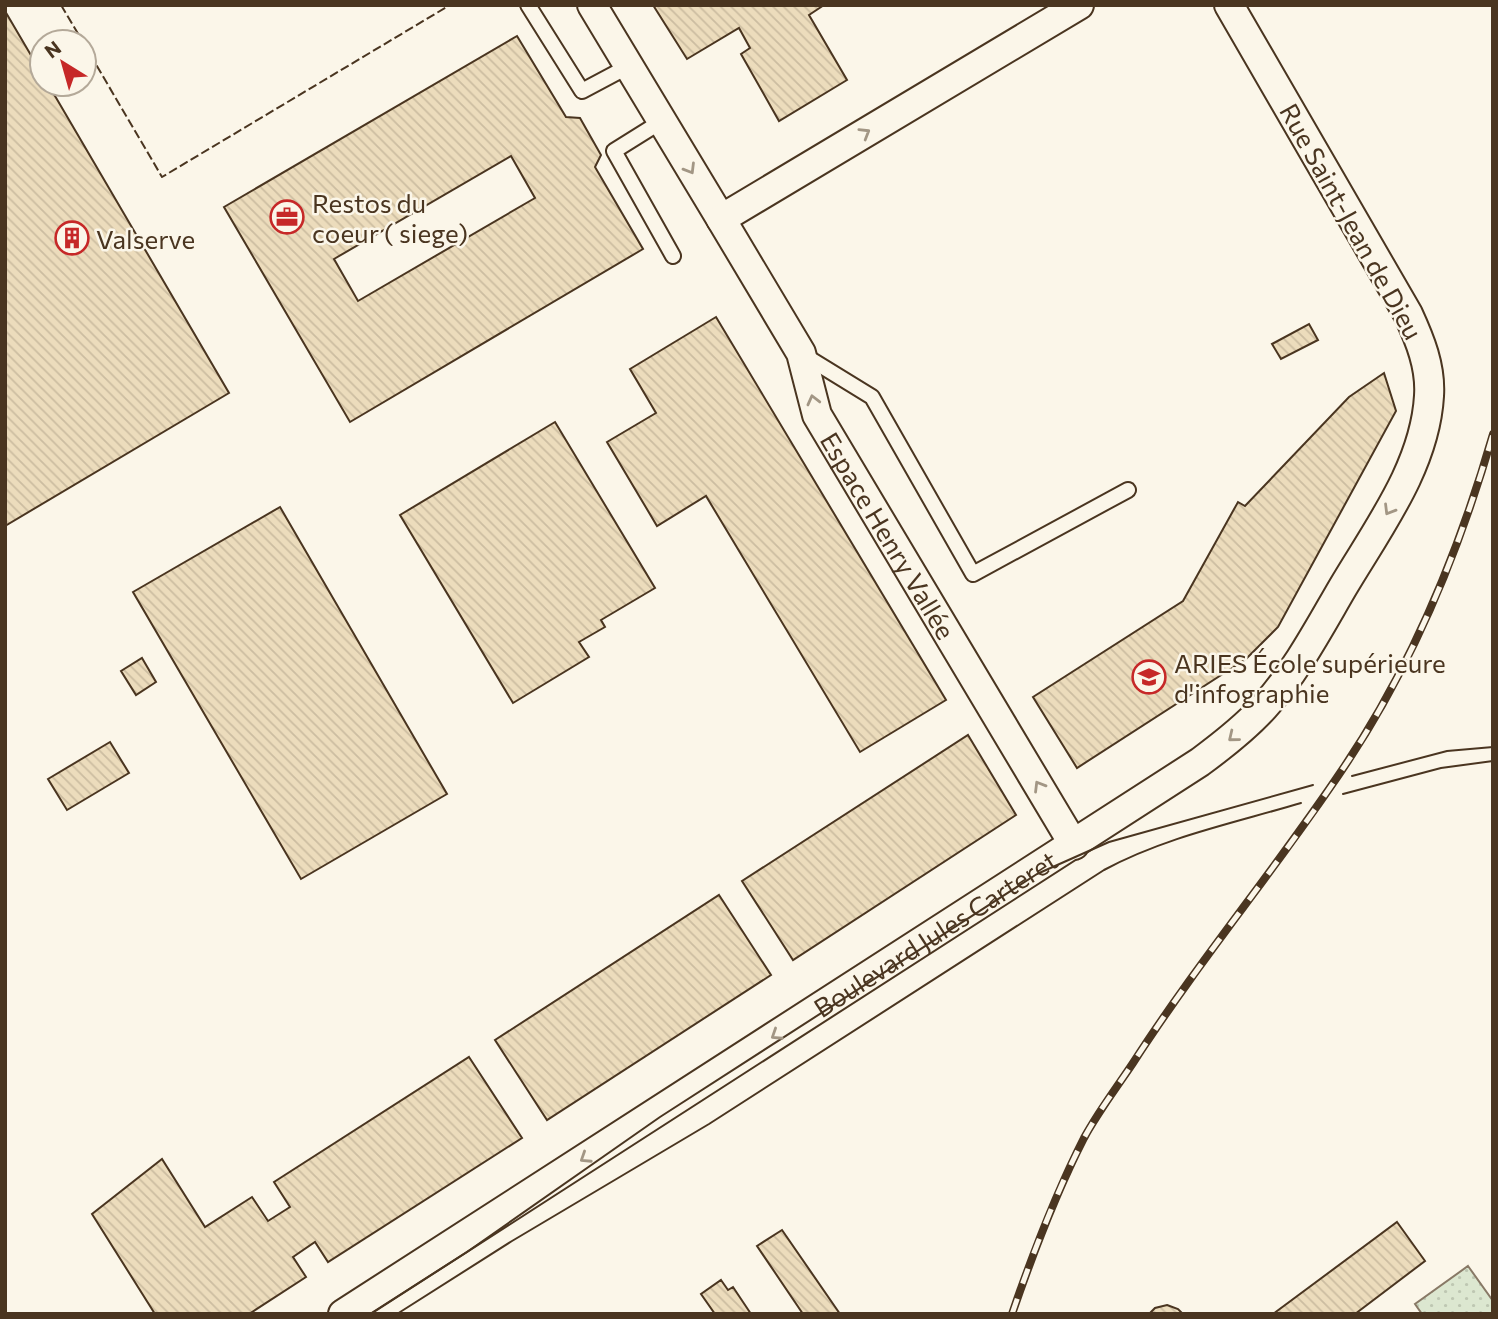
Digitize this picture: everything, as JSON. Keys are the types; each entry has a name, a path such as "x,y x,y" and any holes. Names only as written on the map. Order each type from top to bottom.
{"street":[{"name":"Espace Henry Vallée","path":"592,5 801,353 817,415 1074,845"},
{"path":"721,219 1079,5"},
{"name":"Rue Saint-Jean de Dieu","path":"1229,5 1408,314 1421,343 1428,370 1430,394 1418,449"},
{"name":"Boulevard Jules Carteret","path":"343,1314 1074,845 1200,762 1238,733 1265,706 1310,644 1398,494 1418,449"}],"lane":[{"path":"528,5 582,91 629,66"},
{"path":"662,121 614,151 673,256"},
{"path":"801,353 872,397 973,574 1128,490"}],"green space":[{"path":"1468,1266 1493,1301 1493,1314 1422,1314 1415,1304"}],"building":[{"path":"653,5 824,5 809,15 847,80 779,121 741,54 750,48 739,28 687,59"},
{"name":"Valserve","path":"5,11 28,50 28,98 56,98 229,393 5,526"},
{"path":"517,36 566,117 580,118 601,155 595,167 643,249 350,422 224,207","holes":["511,156 535,198 358,301 334,259"]},
{"path":"716,317 946,700 860,752 706,496 657,526 607,442 656,413 630,369"},
{"path":"1309,324 1318,340 1281,359 1272,344"},
{"path":"1384,373 1396,411 1278,627 1246,659 1077,768 1033,697 1183,601 1238,502 1245,506 1349,397"},
{"path":"555,422 655,588 601,620 605,627 579,642 589,657 513,703 400,515"},
{"path":"280,507 447,794 301,879 133,592"},
{"path":"142,658 156,682 136,695 121,671"},
{"path":"968,735 1016,815 793,960 742,881"},
{"path":"110,742 129,773 67,810 48,779"},
{"path":"719,895 771,975 547,1120 495,1040"},
{"path":"469,1057 522,1138 328,1262 315,1242 293,1257 306,1277 249,1314 155,1314 92,1214 162,1159 205,1227 252,1197 268,1221 290,1207 274,1182"},
{"path":"1397,1222 1425,1261 1355,1314 1273,1314"},
{"path":"782,1230 840,1314 803,1314 757,1246"},
{"path":"721,1280 728,1290 733,1287 751,1314 715,1314 701,1294"},
{"path":"1167,1305 1183,1314 1149,1314 1155,1308"}],"tram line":[{"path":"1352,776 1447,751 1493,747"},
{"path":"1343,794 1441,768 1493,761"},
{"path":"370,1314 467,1252 660,1117 1037,874 1109,842 1313,785"},
{"path":"397,1314 512,1241 709,1124 1104,870 1151,848 1301,803"}],"railway":[{"path":"1012,1314 1054,1203 1089,1128 1184,989 1342,770 1390,691 1431,608 1465,522 1493,434"}],"fence":[{"path":"61,5 75,28"},
{"path":"98,68 162,177 450,5"}],"place":[{"name":"Restos du coeur ( siege)","path":"287,217"},
{"name":"Valserve","path":"72,238"},
{"name":"ARIES École supérieure d'infographie","path":"1149,677"}]}
